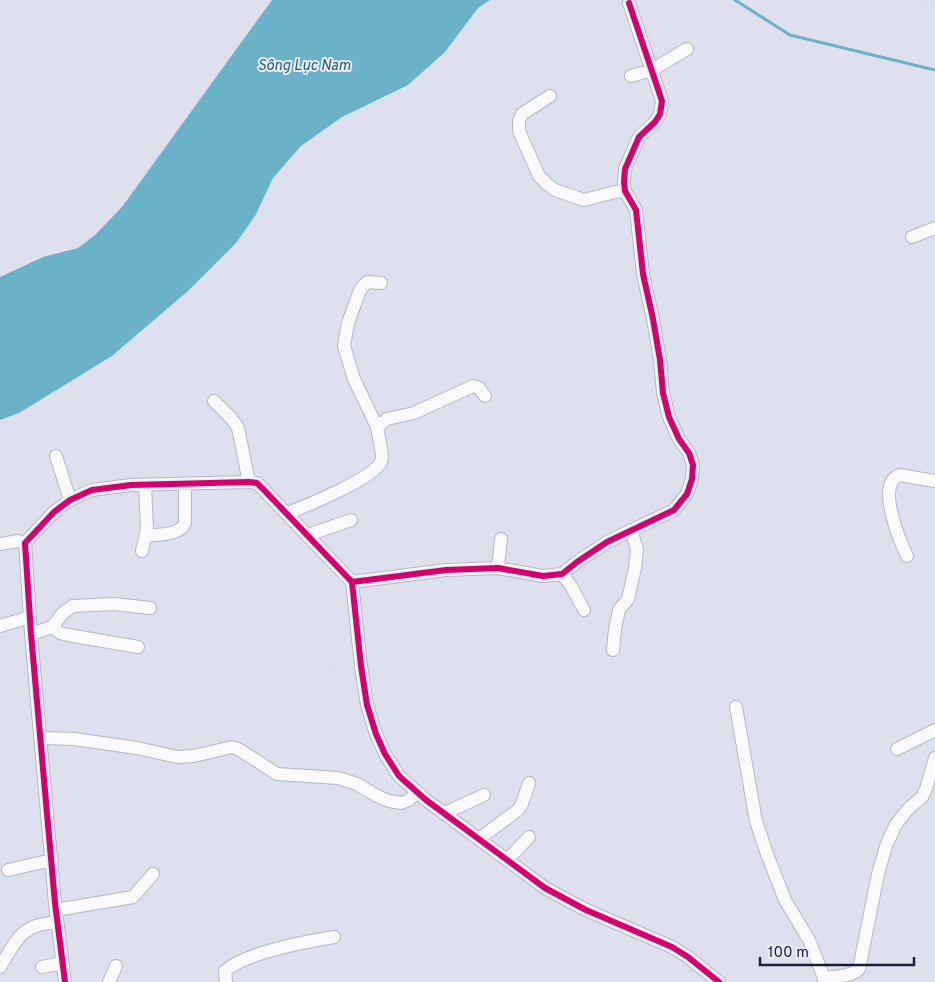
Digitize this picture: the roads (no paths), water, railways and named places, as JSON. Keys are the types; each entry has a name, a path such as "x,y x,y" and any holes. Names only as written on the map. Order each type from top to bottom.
{"street":[{"path":"352,582 446,570 498,568 544,576 562,574 607,542 674,510 687,494 692,479 693,465 689,453 669,417 663,393 660,360 643,274 636,210 625,191 625,169 640,136 655,122 660,114 662,101 630,4"},
{"path":"631,76 652,70 687,49"},
{"path":"550,96 522,114 519,121 519,131 539,176 555,190 584,200 625,191"},
{"path":"912,237 935,228"},
{"path":"288,513 352,484 382,462 377,427 354,380 344,346 348,323 360,290 367,282 381,283"},
{"path":"377,427 386,419 414,413 473,386 479,388 485,396"},
{"path":"214,401 238,428 249,482"},
{"path":"56,456 70,500"},
{"path":"907,556 894,525 889,497 891,481 895,476 900,475 935,482"},
{"path":"64,982 56,916 31,634 25,543 54,512 70,500 92,490 132,485 249,482 257,483 288,513 352,582 367,705 376,734 385,754 399,776 479,839 553,892 586,910 672,947 688,956 720,982"},
{"path":"142,551 146,536 145,485"},
{"path":"146,536 178,531 183,528 185,523 185,485"},
{"path":"308,535 351,520"},
{"path":"613,650 619,610 628,599 636,568 637,549 632,530"},
{"path":"498,568 502,539"},
{"path":"0,544 18,541 25,543"},
{"path":"562,574 584,610"},
{"path":"31,634 52,627 63,613 73,606 114,604 150,608"},
{"path":"0,626 30,617"},
{"path":"52,627 60,633 138,647"},
{"path":"736,707 756,821 766,854 785,900 809,940 824,980 855,973 859,969 886,846 895,826 926,789 935,758"},
{"path":"896,749 935,730"},
{"path":"41,738 74,739 137,748 177,758 194,756 232,746 277,774 338,778 357,784 377,796 395,802 409,800 417,792"},
{"path":"479,839 518,810 529,783"},
{"path":"445,813 484,795"},
{"path":"508,860 530,837"},
{"path":"8,870 52,860"},
{"path":"0,966 4,951 24,931 56,916 133,897 152,874"},
{"path":"226,982 225,971 232,965 263,953 334,937"},
{"path":"42,967 62,963"},
{"path":"109,982 116,966"}],"water":[{"name":"Sông Lục Nam","path":"272,0 490,0 478,8 445,52 408,85 342,117 301,146 273,178 255,216 236,243 188,291 112,356 19,413 0,420 0,277 43,257 78,248 95,235 122,207"}],"waterway":[{"path":"735,0 790,35 935,70"}]}
